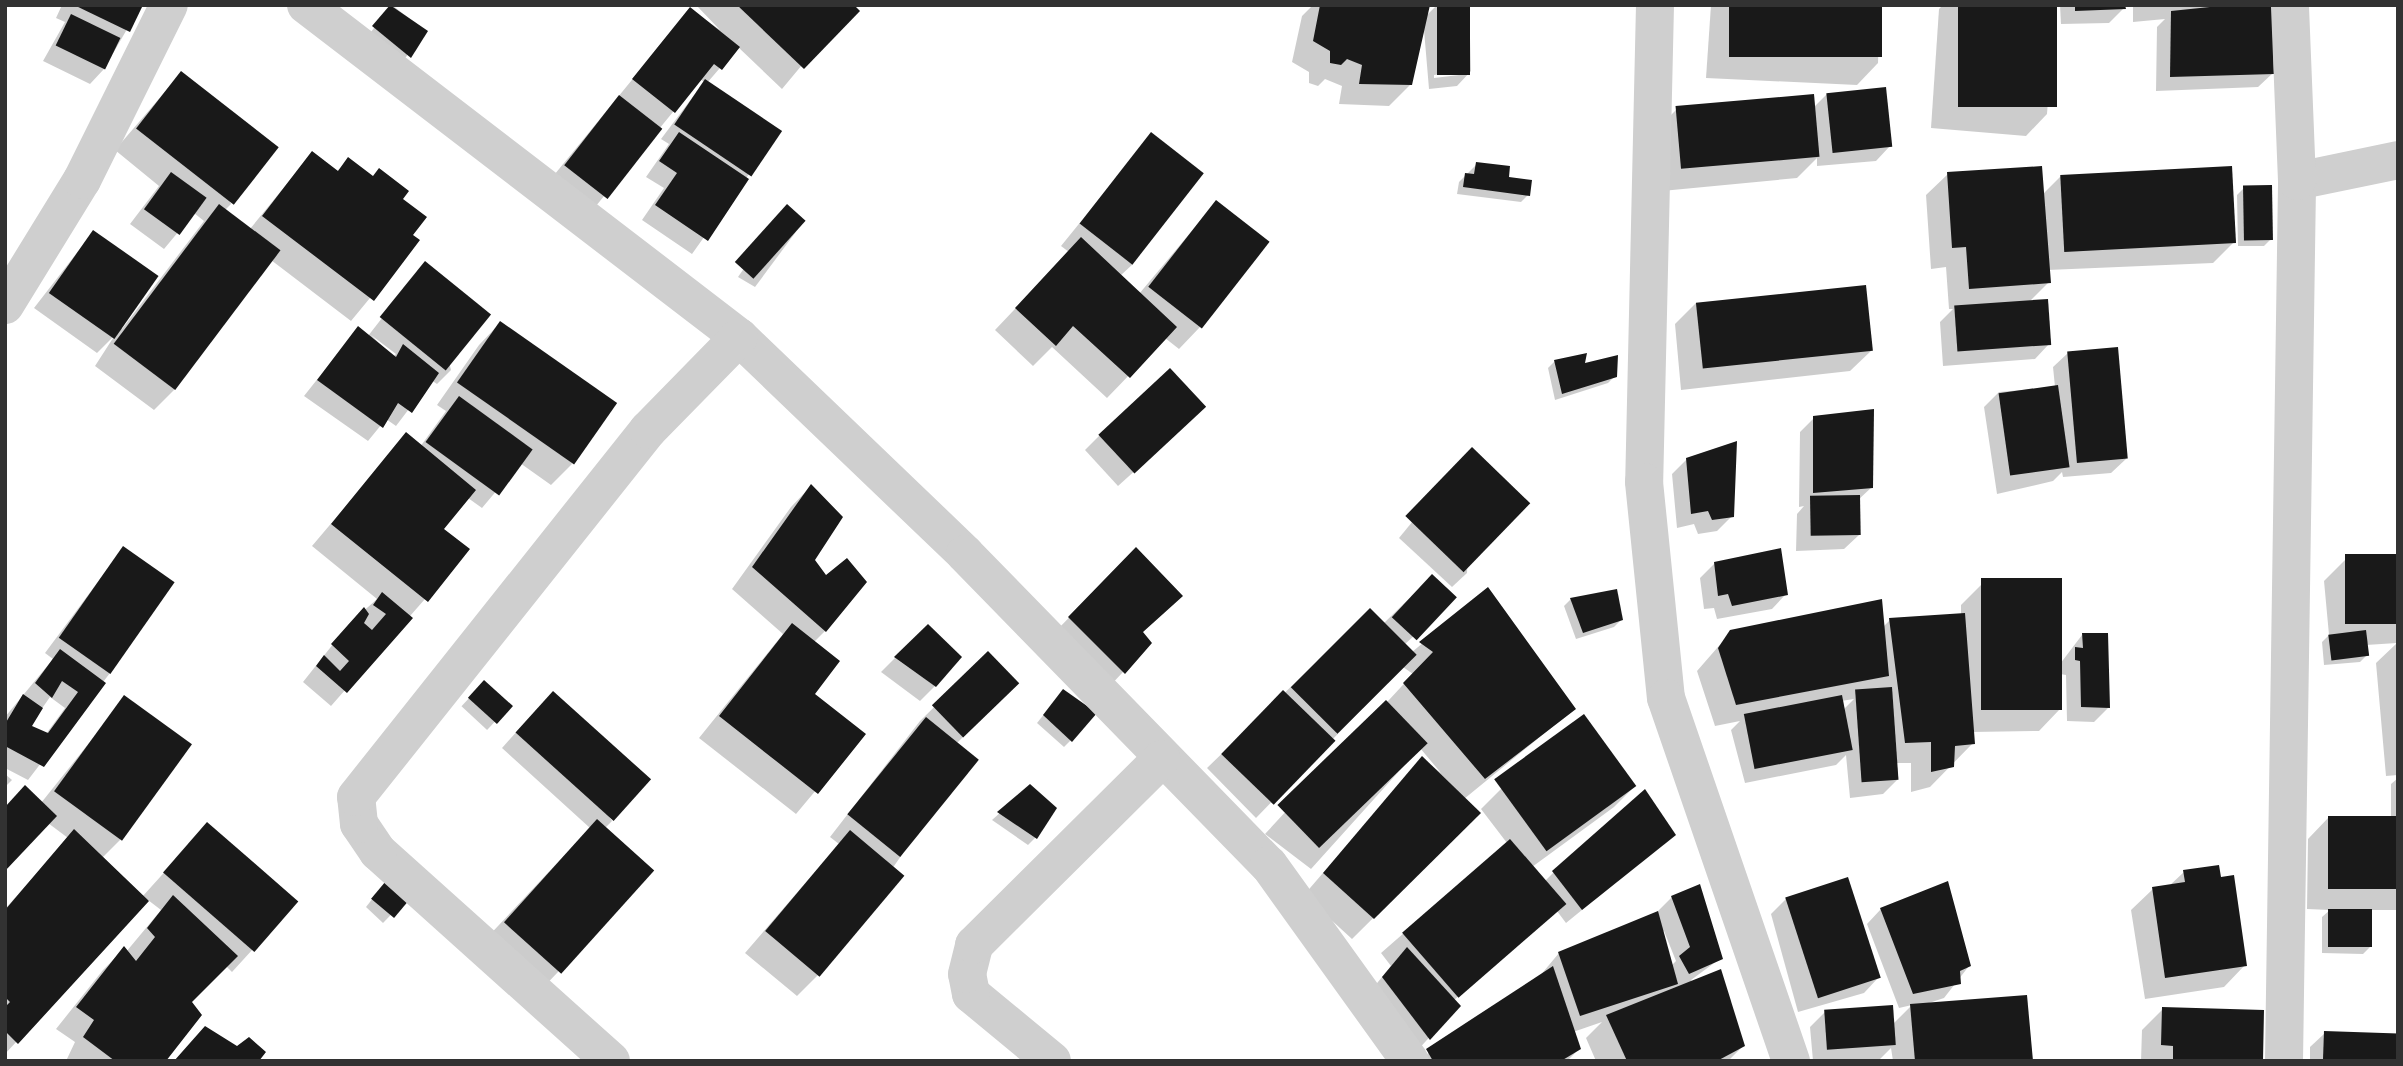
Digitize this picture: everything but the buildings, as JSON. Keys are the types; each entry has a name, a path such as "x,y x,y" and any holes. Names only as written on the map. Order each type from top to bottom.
{"street":[{"path":"5,304 82,180 169,5"},
{"path":"306,5 738,337 965,554 1161,759 1269,865 1410,1061"},
{"path":"1656,5 1644,482 1667,698 1791,1061"},
{"path":"2284,1061 2297,181 2290,5"},
{"path":"2297,181 2398,160"},
{"path":"611,1061 378,852 359,824 356,797 648,430 738,337"},
{"path":"1052,1061 971,995 967,974 975,945 1161,759"}]}
